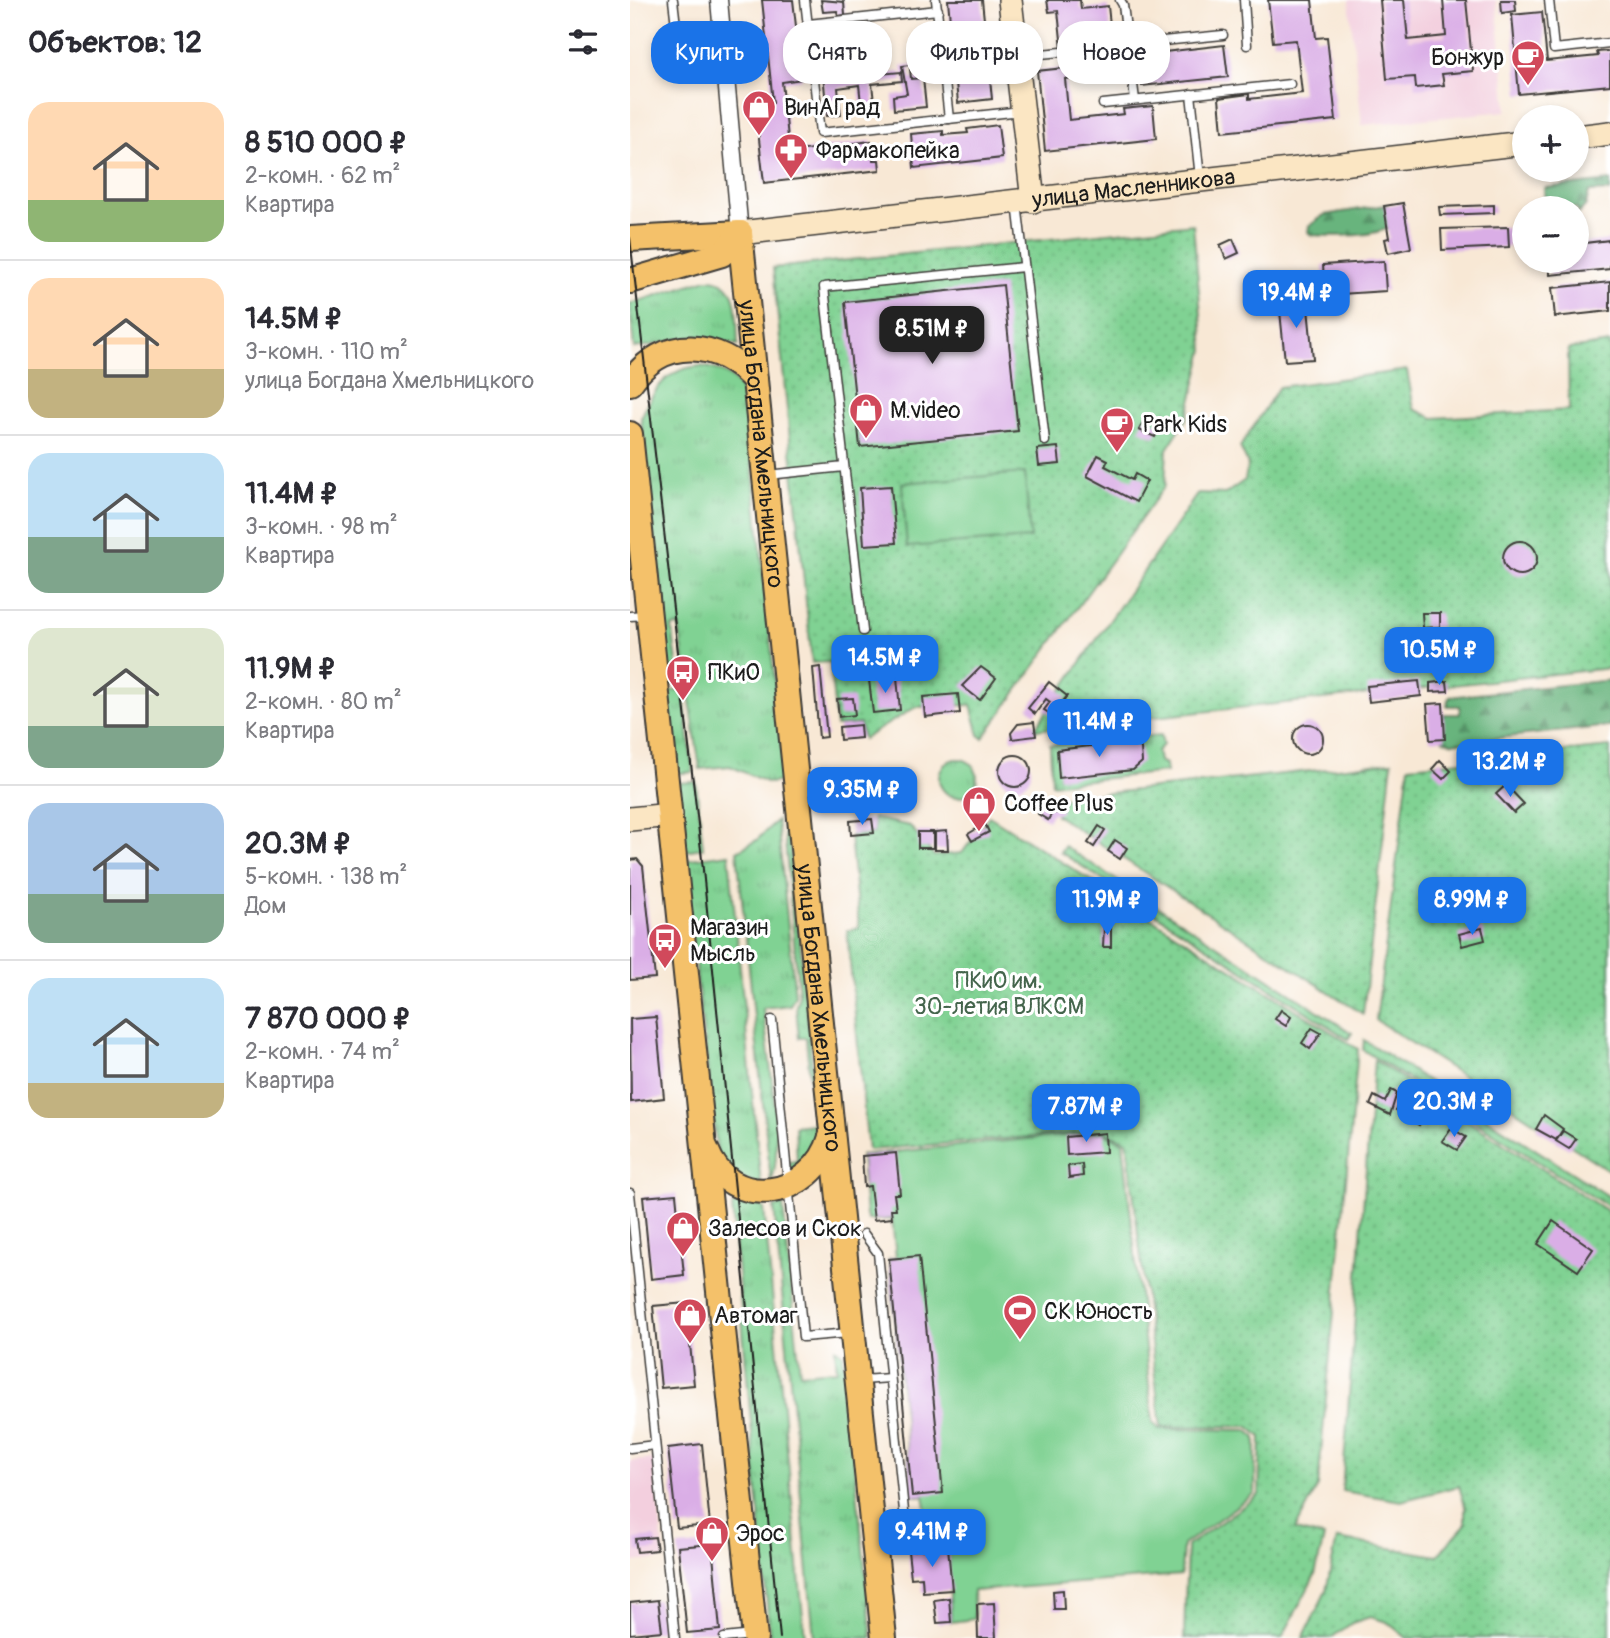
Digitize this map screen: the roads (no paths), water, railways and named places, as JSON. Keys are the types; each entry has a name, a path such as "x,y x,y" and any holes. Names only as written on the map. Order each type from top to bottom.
{"main road":[{"path":"1010,0 1012,21"},
{"path":"1019,84 1025,202"},
{"path":"1589,136 1610,133"},
{"name":"улица Масленникова","path":"630,239 740,233 1512,144"},
{"path":"630,281 722,254 740,233"},
{"name":"улица Богдана Хмельницкого","path":"740,233 884,1638"},
{"path":"630,383 638,372 662,355 687,348 724,354 738,362 755,380"},
{"path":"630,434 639,615 671,815 755,1636"},
{"path":"630,818 671,815"},
{"path":"703,1142 716,1167 734,1182 757,1190 789,1187 804,1179 818,1167 832,1135"}],"street":[{"name":"улица Богдана Хмельницкого","path":"719,0 740,233"}],"lane":[{"path":"673,0 675,21"},
{"path":"805,0 808,21"},
{"path":"936,0 949,119"},
{"path":"1120,0 1125,21"},
{"path":"1244,0 1247,45"},
{"path":"1549,0 1554,49 1610,43"},
{"path":"836,21 937,10"},
{"path":"1170,40 1223,34"},
{"path":"1103,104 1290,83"},
{"path":"815,84 820,133 1022,111"},
{"path":"1133,84 1135,100"},
{"path":"1191,94 1200,182"},
{"path":"1025,202 1024,267 1045,441"},
{"path":"863,631 824,287 1024,267"},
{"path":"765,475 844,467"},
{"path":"772,1020 803,1337 853,1332"},
{"path":"630,1193 634,1270 675,1638"},
{"path":"864,1234 878,1253 905,1521 897,1534"},
{"path":"858,1381 890,1377"},
{"path":"630,1448 655,1445"},
{"path":"873,1525 905,1521"},
{"path":"660,1586 670,1585"},
{"path":"724,1638 755,1636"}],"tram line":[{"path":"630,238 701,850 780,1638"}],"place":[{"name":"Бонжур","path":"1528,87"},
{"name":"ВинАГрад","path":"759,137"},
{"name":"Фармакопейка","path":"791,180"},
{"name":"M.video","path":"866,440"},
{"name":"Park Kids","path":"1117,454"},
{"name":"ПКиО","path":"683,702"},
{"name":"Coffee Plus","path":"979,833"},
{"name":"Магазин Мысль","path":"665,970"},
{"name":"Залесов и Скок","path":"683,1258"},
{"name":"СК Юность","path":"1020,1341"},
{"name":"Автомаг","path":"690,1345"},
{"name":"Эрос","path":"712,1563"}],"park label":[{"name":"ПКиО им. 30-летия ВЛКСМ","path":"999,993"}]}
